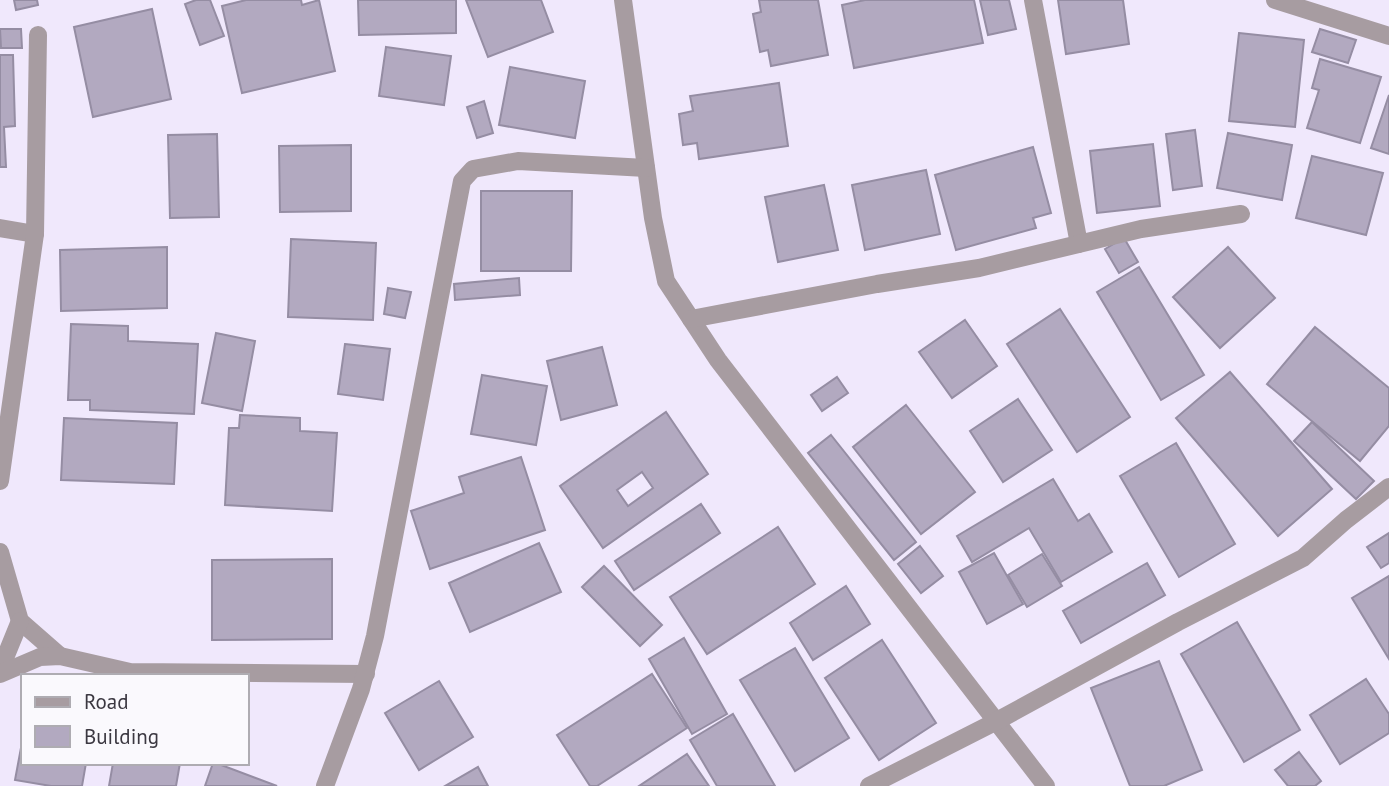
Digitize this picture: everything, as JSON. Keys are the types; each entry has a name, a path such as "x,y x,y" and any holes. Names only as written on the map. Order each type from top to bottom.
{"street":[{"path":"623,0 653,218 666,281 718,360 1046,786"},
{"path":"1033,0 1079,244"},
{"path":"1275,0 1389,36"},
{"path":"0,481 35,234 38,35"},
{"path":"325,786 366,674 381,610 462,181 473,169 519,161 646,168"},
{"path":"691,319 979,268 1141,229 1241,214"},
{"path":"0,228 35,234"},
{"path":"869,786 1303,558 1389,487"},
{"path":"0,551 20,621 60,656"},
{"path":"0,672 20,621"},
{"path":"0,672 40,657 60,656 130,672 366,674"}],"building":[{"path":"14,0 37,0 38,5 16,10"},
{"path":"196,0 210,0 224,36 200,45 185,4"},
{"path":"246,0 301,0 302,5 319,0 335,71 242,93 222,6"},
{"path":"358,0 456,0 456,33 359,35"},
{"path":"466,0 541,0 553,32 488,57"},
{"path":"759,0 818,0 828,55 771,66 768,50 760,52 753,14 761,12"},
{"path":"865,0 974,0 983,43 854,68 842,5"},
{"path":"980,0 1009,0 1016,29 988,35"},
{"path":"1058,0 1123,0 1129,44 1066,54"},
{"path":"152,9 171,99 93,117 74,27"},
{"path":"0,29 21,29 22,48 1,48"},
{"path":"1320,29 1356,40 1348,63 1312,52"},
{"path":"1239,33 1304,40 1295,127 1229,121"},
{"path":"386,47 451,56 444,105 379,96"},
{"path":"0,55 13,55 15,126 4,127 6,167 0,167"},
{"path":"1320,59 1381,77 1360,143 1307,128 1319,90 1312,88"},
{"path":"510,67 585,81 575,138 499,125"},
{"path":"779,83 788,146 699,159 697,143 683,145 679,114 693,111 690,96"},
{"path":"1389,95 1389,154 1371,148"},
{"path":"484,101 493,133 477,138 467,107"},
{"path":"1195,130 1202,186 1173,190 1166,134"},
{"path":"1228,133 1292,145 1282,200 1217,188"},
{"path":"217,134 219,217 170,218 168,135"},
{"path":"1153,144 1160,206 1097,213 1090,151"},
{"path":"351,145 351,211 280,212 279,146"},
{"path":"1033,147 1051,213 1033,218 1036,228 956,250 935,175"},
{"path":"1312,156 1383,173 1366,235 1296,218"},
{"path":"926,170 940,234 865,250 852,185"},
{"path":"824,185 838,250 778,262 765,197"},
{"path":"481,191 572,191 571,271 481,271"},
{"path":"1124,238 1138,262 1119,273 1105,249"},
{"path":"291,239 376,243 373,320 288,317"},
{"path":"167,247 167,308 61,311 60,250"},
{"path":"1228,247 1275,298 1220,348 1173,297"},
{"path":"1139,267 1204,375 1161,400 1097,292"},
{"path":"519,278 520,295 455,300 454,284"},
{"path":"388,288 411,292 405,318 384,314"},
{"path":"1060,309 1130,417 1077,452 1007,344"},
{"path":"965,320 997,366 952,398 919,352"},
{"path":"71,324 128,326 128,341 198,344 194,414 90,410 90,400 68,400"},
{"path":"1315,327 1389,388 1389,426 1360,461 1267,384"},
{"path":"216,333 255,341 242,411 202,403"},
{"path":"345,344 390,349 383,400 338,394"},
{"path":"602,347 617,405 561,420 547,361"},
{"path":"1230,372 1332,489 1278,536 1176,418"},
{"path":"482,375 547,386 536,445 471,434"},
{"path":"837,377 848,393 822,411 811,395"},
{"path":"1018,399 1052,450 1003,482 970,431"},
{"path":"906,405 975,492 921,534 853,447"},
{"path":"666,412 708,474 603,548 560,486","holes":["642,472 653,488 628,506 617,490"]},
{"path":"240,415 300,418 300,431 337,433 332,511 225,505 229,428 239,428"},
{"path":"64,418 177,423 174,484 61,480"},
{"path":"1312,422 1374,481 1356,499 1294,441"},
{"path":"831,435 916,542 894,560 808,453"},
{"path":"1176,443 1235,544 1179,577 1120,476"},
{"path":"521,457 545,530 430,569 411,511 464,493 459,477"},
{"path":"1053,479 1078,521 1089,514 1112,552 1061,582 1029,528 972,562 957,536"},
{"path":"701,504 720,533 634,590 615,561"},
{"path":"778,527 815,584 707,654 670,597"},
{"path":"1389,533 1389,563 1381,568 1367,547"},
{"path":"539,543 561,592 470,632 449,583"},
{"path":"920,546 943,576 921,593 898,564"},
{"path":"994,553 1023,604 987,624 959,572"},
{"path":"1042,554 1062,586 1027,607 1008,575"},
{"path":"332,559 332,639 212,640 212,560"},
{"path":"1147,563 1165,595 1081,643 1063,611"},
{"path":"604,566 662,625 640,646 582,587"},
{"path":"1389,576 1389,659 1352,598"},
{"path":"846,586 870,624 813,660 790,623"},
{"path":"1237,622 1300,730 1244,762 1181,654"},
{"path":"684,638 727,714 692,734 649,659"},
{"path":"882,640 936,723 879,760 825,678"},
{"path":"795,648 849,738 795,771 740,680"},
{"path":"1159,661 1202,770 1164,786 1130,786 1091,688"},
{"path":"652,674 687,728 597,786 590,786 557,735"},
{"path":"1366,679 1389,714 1389,733 1340,764 1310,715"},
{"path":"439,681 473,737 419,770 385,713"},
{"path":"733,714 775,786 717,786 690,740"},
{"path":"21,748 21,765 86,765 82,786 51,786 15,780"},
{"path":"1299,752 1321,781 1315,786 1288,786 1275,770"},
{"path":"687,754 709,786 639,786"},
{"path":"113,765 180,765 176,786 109,786"},
{"path":"212,765 221,765 277,786 205,786"},
{"path":"478,767 488,786 445,786"}]}
